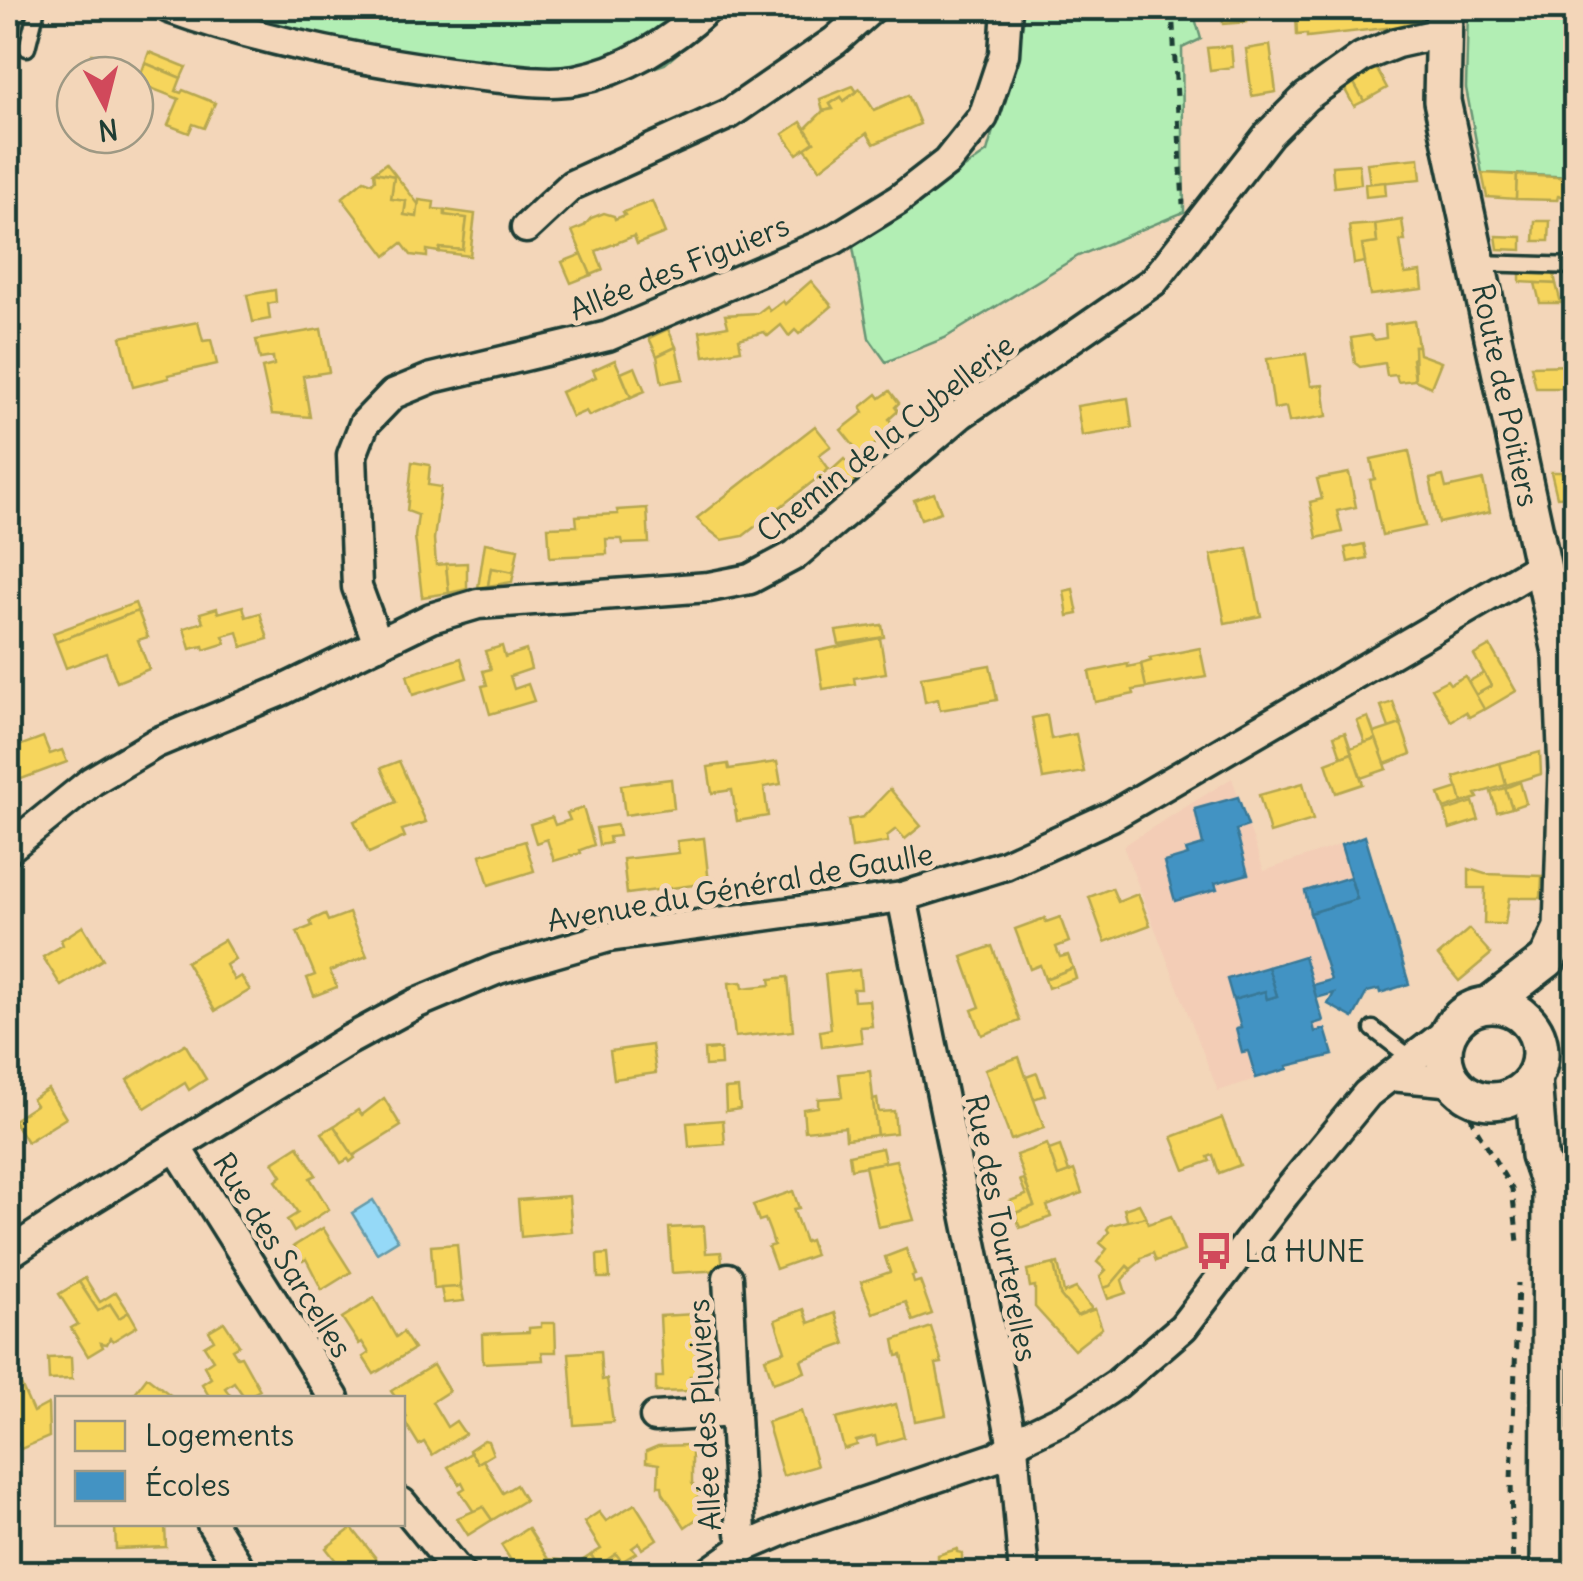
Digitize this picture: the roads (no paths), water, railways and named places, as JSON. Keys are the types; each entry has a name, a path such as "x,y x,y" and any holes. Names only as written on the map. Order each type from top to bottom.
{"street":[{"path":"168,8 327,53 426,70 527,80 574,80 630,62 682,32 708,8"},
{"path":"526,228 572,185 729,114 835,40 872,8"},
{"name":"Allée des Figuiers","path":"378,644 357,587 352,455 364,424 393,394 432,378 608,336 833,240 898,200 948,162 983,116 1004,54 1007,8"},
{"name":"Chemin de la Cybellerie","path":"8,849 92,781 156,744 431,618 478,604 709,587 750,579 795,555 960,414 1154,281 1270,134 1306,97 1362,57 1443,20"},
{"name":"Route de Poitiers","path":"1443,20 1442,101 1562,657 1571,806 1562,941 1536,1031"},
{"name":"Avenue du Général de Gaulle","path":"8,1254 347,1041 417,1003 498,969 609,937 902,896 1005,865 1112,816 1542,565"},
{"name":"Rue des Tourterelles","path":"902,896 1012,1446 1024,1574"},
{"path":"1490,1004 1562,941"},
{"path":"707,1574 745,1547 796,1525 996,1457 1117,1384 1183,1327 1368,1094 1471,1009 1490,1004 1510,1007 1526,1016 1536,1031 1541,1050 1533,1079 1514,1097 1495,1102 1402,1067"},
{"path":"1451,1029 1444,1056 1465,1090 1540,1155"},
{"path":"1533,1079 1540,1155 1551,1190 1549,1574"},
{"name":"Rue des Sarcelles","path":"176,1147 329,1396"},
{"name":"Allée des Pluviers","path":"728,1278 741,1533 745,1547"},
{"path":"655,1416 735,1412"},
{"path":"405,1507 460,1574"},
{"path":"213,1526 238,1564"}],"lane":[{"path":"27,48 37,8"},
{"path":"1477,264 1576,266"},
{"path":"1373,1029 1402,1067"}],"water":[{"path":"373,1200 398,1240 377,1253 352,1213"}],"place":[{"name":"La HUNE","path":"1214,1251"}]}
